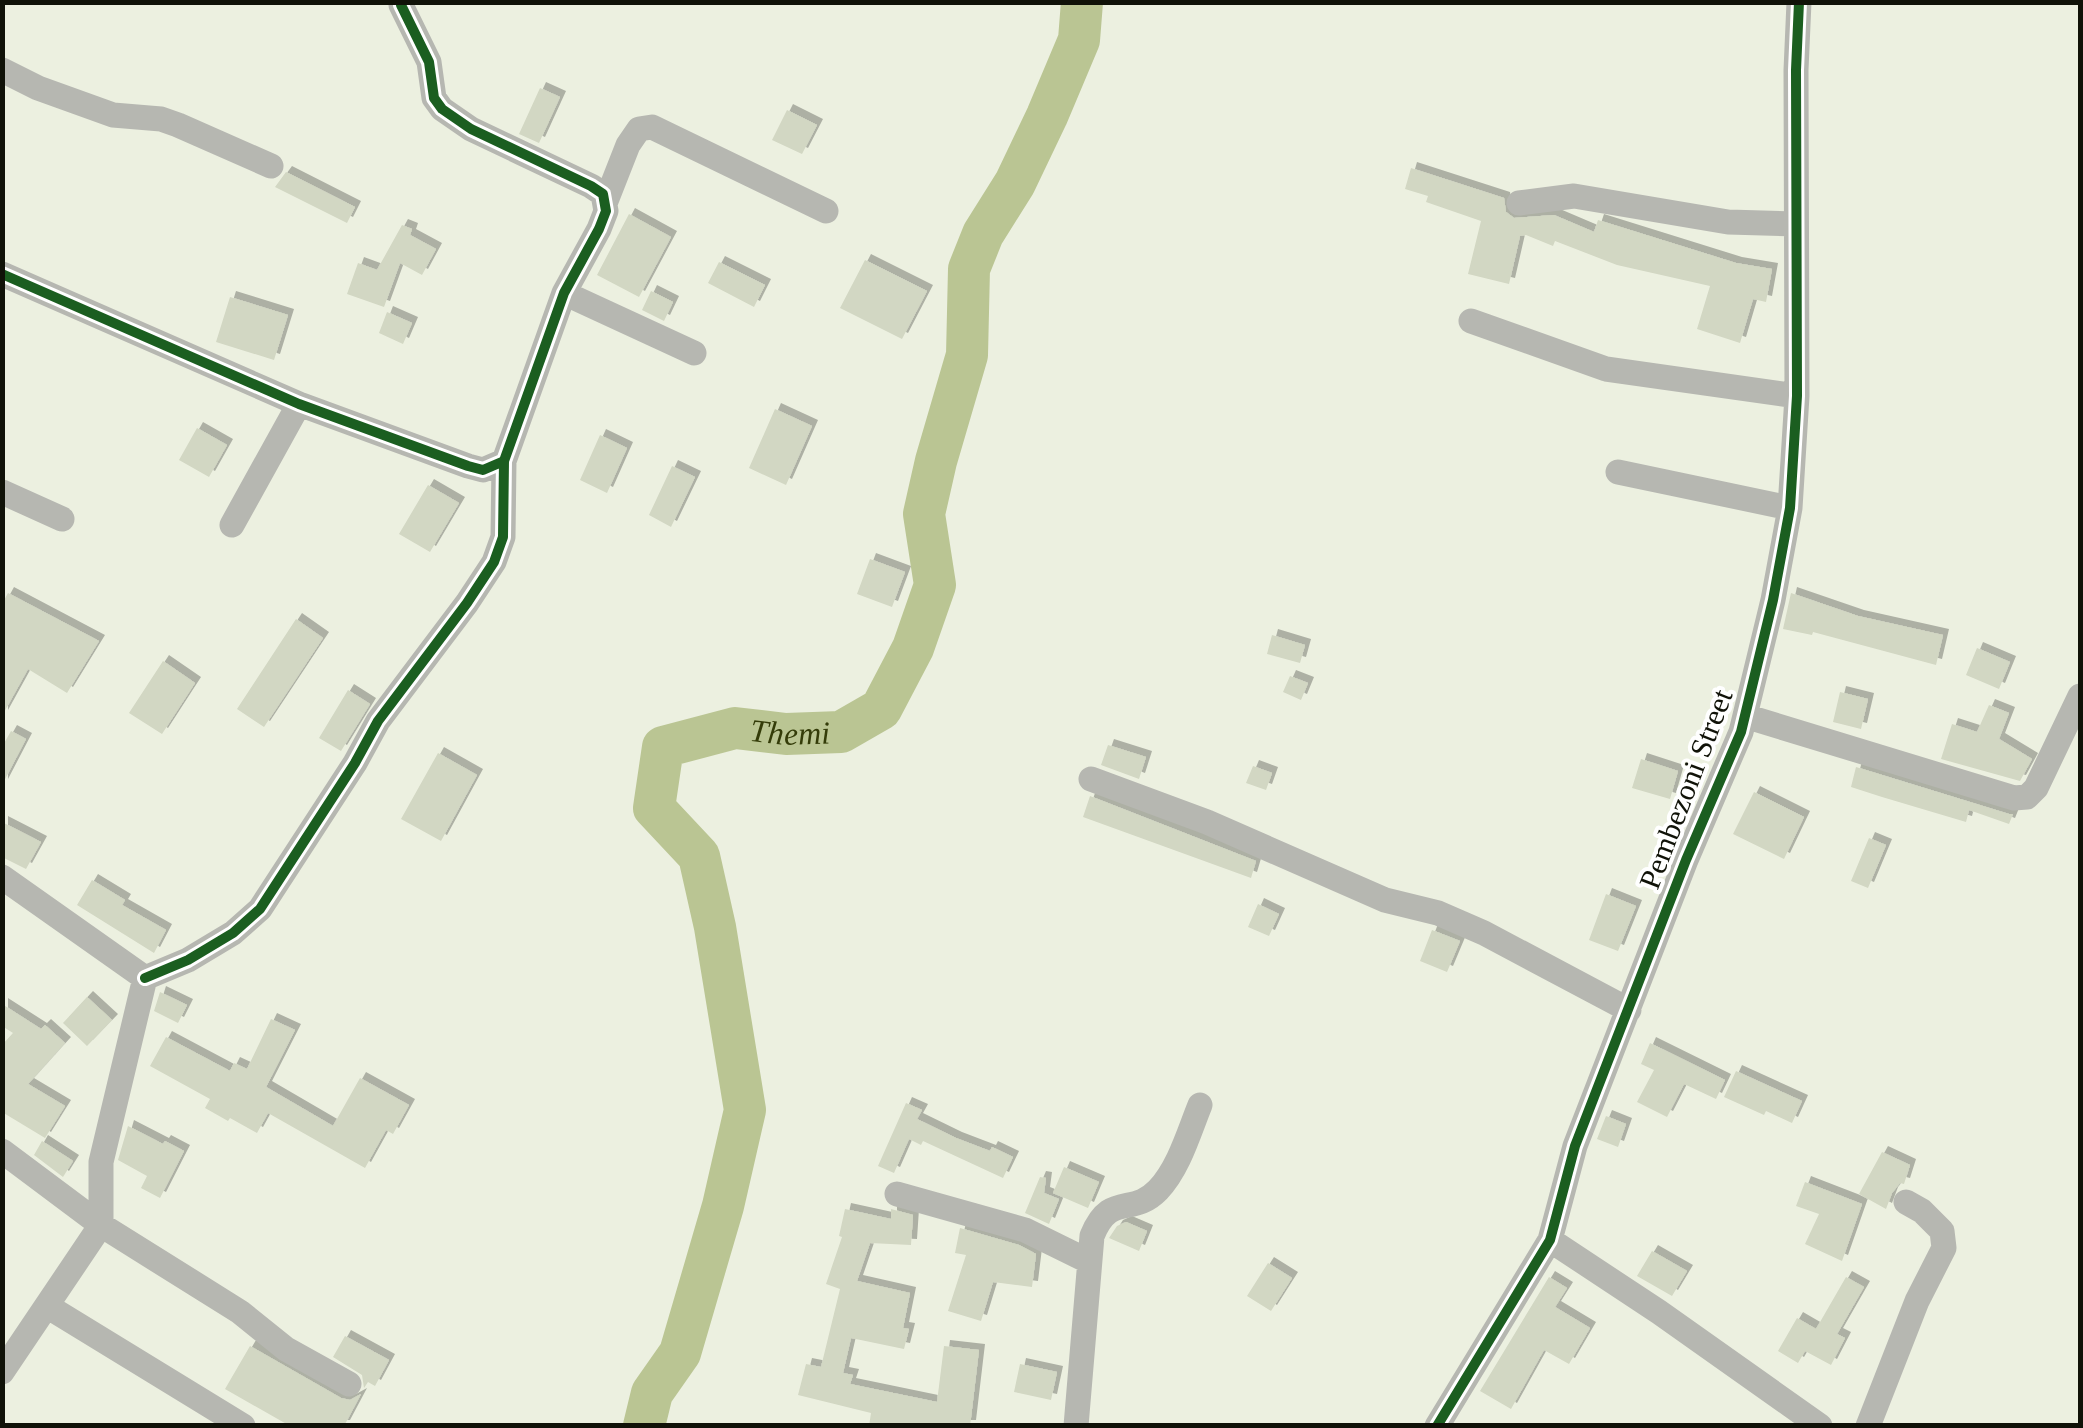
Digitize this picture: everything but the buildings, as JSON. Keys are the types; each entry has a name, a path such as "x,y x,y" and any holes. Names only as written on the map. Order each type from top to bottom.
{"street":[{"name":"Pembezoni Street","path":"1437,1426 1550,1240 1575,1146 1686,860 1741,732 1773,600 1790,508 1797,396 1799,2"},
{"path":"401,4 429,62 434,98 442,109 472,129 591,186 606,201"},
{"path":"2,70 38,88 113,115 161,119 178,125 271,166"},
{"path":"145,978 203,951 260,909 378,721 494,562 503,537 504,461 564,292 599,229 628,145 640,129 652,128 826,211"},
{"path":"1519,204 1574,196 1728,222 1796,224"},
{"path":"2,274 299,404 468,466 483,470 504,461"},
{"path":"564,292 694,353"},
{"path":"1471,321 1606,369 1797,396"},
{"path":"232,525 299,404"},
{"path":"1618,472 1790,508"},
{"path":"2,492 62,520"},
{"path":"1745,716 2014,798 2027,797 2036,788 2080,696"},
{"path":"1090,779 1208,822 1385,900 1438,913 1629,1010"},
{"path":"2,877 145,978"},
{"path":"2,1372 101,1225 101,1162 145,978"},
{"path":"1076,1426 1092,1236 1099,1219 1110,1208 1136,1204 1158,1191 1178,1158 1200,1104"},
{"path":"2,1151 101,1225 240,1312 286,1349 348,1384"},
{"path":"897,1194 1024,1230 1088,1262"},
{"path":"1868,1426 1917,1301 1944,1248 1942,1231 1922,1211 1906,1202"},
{"path":"1550,1240 1820,1426"},
{"path":"48,1306 243,1426"}],"waterway":[{"name":"Themi","path":"644,1426 652,1393 680,1353 723,1206 745,1110 715,927 699,856 654,808 663,747 735,728 786,734 841,732 881,709 913,648 935,585 924,514 967,355 969,269 983,234 1015,183 1047,116 1079,40 1082,2"}],"cycle path":[{"path":"1437,1426 1550,1240 1575,1146 1686,860 1741,732 1773,600 1790,508 1797,396 1799,2"},
{"path":"2,274 299,404 468,466 483,470 504,461 564,293 606,211 603,194 471,129 442,109 434,98 429,62 401,5"},
{"path":"145,978 188,960 233,933 260,909 378,721 494,562 503,537 504,461"}]}
